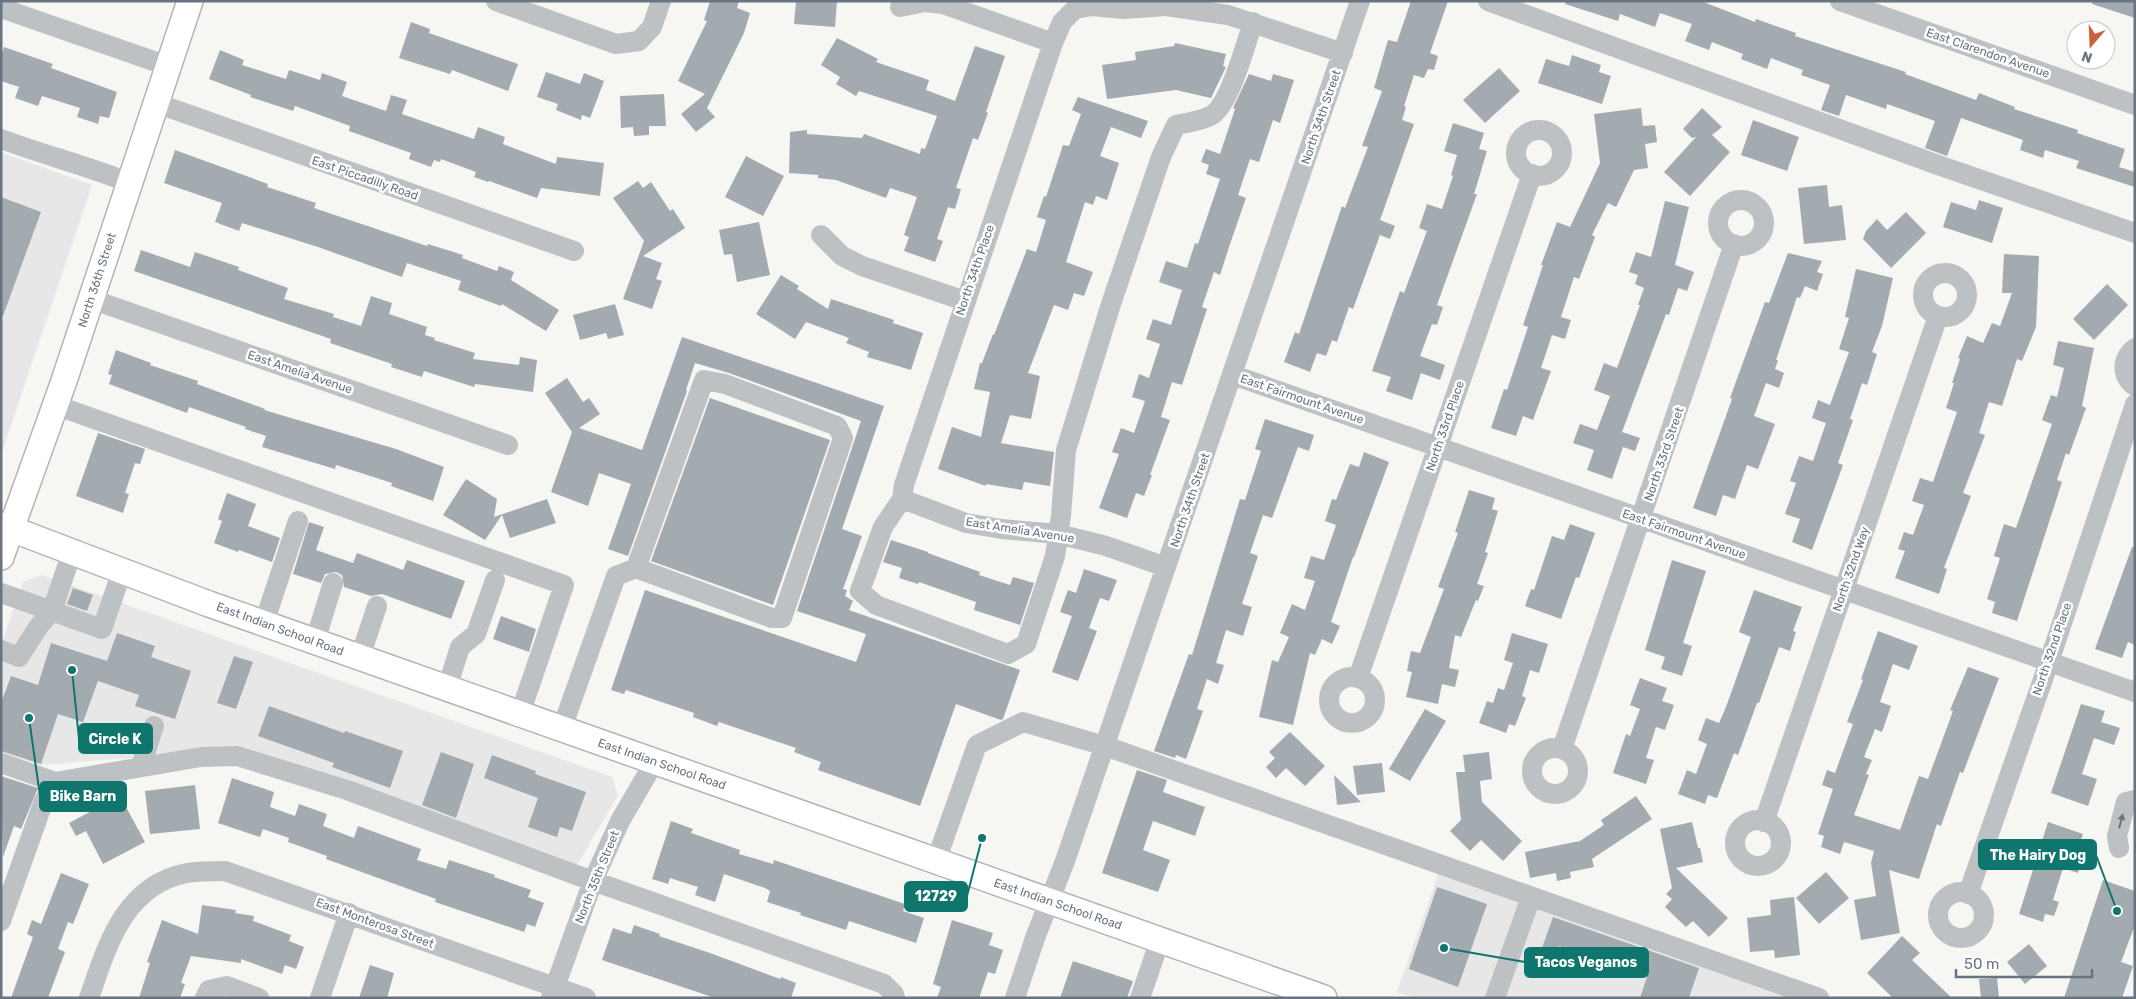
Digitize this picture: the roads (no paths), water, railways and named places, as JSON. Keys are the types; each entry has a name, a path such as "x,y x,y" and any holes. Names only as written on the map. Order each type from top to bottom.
{"main road":[{"name":"North 36th Street","path":"1,557 6,527 55,406 190,1"},
{"name":"East Indian School Road","path":"6,527 264,623 1324,998"}],"street":[{"path":"496,1 545,9 616,44 639,41 652,27 661,1"},
{"name":"North 34th Street","path":"1015,998 1105,746 1344,53 1360,1"},
{"path":"1488,1 1938,165 2135,233"},
{"name":"East Clarendon Avenue","path":"1840,1 2135,105"},
{"path":"900,7 925,2 943,4 1054,43"},
{"path":"1072,5 1124,9 1166,6 1228,15 1344,53"},
{"name":"North 34th Place","path":"902,499 904,485 965,301 1054,43 1062,22 1072,5"},
{"path":"1,8 168,66"},
{"path":"902,499 883,526 860,590 876,605 1008,654 1026,644 1055,556 1066,450 1110,307 1161,157 1176,125 1210,117 1218,112 1226,99 1253,22"},
{"name":"East Piccadilly Road","path":"156,104 574,251"},
{"path":"1,139 42,154 99,170 130,183"},
{"name":"North 33rd Place","path":"1358,678 1532,174"},
{"path":"821,235 842,256 862,266 965,301"},
{"name":"North 33rd Street","path":"1562,749 1642,519 1734,244"},
{"name":"East Amelia Avenue","path":"91,299 508,445"},
{"name":"North 32nd Way","path":"1764,822 1938,316"},
{"path":"2135,348 2126,358 2124,366 2128,380 2135,386"},
{"name":"East Fairmount Avenue","path":"1233,375 2135,692"},
{"path":"562,728 616,576 636,568 772,618 782,618 843,438 838,426 725,384 704,380 636,568"},
{"name":"North 32nd Place","path":"1968,894 2135,404"},
{"path":"55,406 564,585 520,714"},
{"name":"East Amelia Avenue","path":"902,499 966,522 1002,529 1058,534 1106,546 1166,567"},
{"path":"264,623 298,522"},
{"path":"1,650 19,656 39,626 52,611 72,552"},
{"path":"1,593 102,629 122,571"},
{"path":"447,688 460,647 476,634 495,580"},
{"path":"315,641 333,584"},
{"path":"360,657 377,606"},
{"path":"936,861 977,745 1023,722 1105,746 1819,998"},
{"path":"141,766 154,726"},
{"path":"1,763 54,782 201,757 237,756 347,790 593,881 884,984 894,994 895,998"},
{"name":"North 35th Street","path":"553,992 593,881 620,821 655,761"},
{"path":"1,921 43,803 54,782"},
{"path":"2119,848 2117,836 2126,802 2135,800"},
{"name":"East Monterosa Street","path":"90,998 116,926 139,897 162,881 186,873 225,871 349,914 553,992 586,998"},
{"path":"1496,998 1531,897"},
{"path":"320,998 349,914"},
{"path":"1140,998 1160,940"},
{"path":"205,998 209,990 227,986 259,998"}],"place":[{"name":"Circle K","path":"72,670"},
{"name":"Bike Barn","path":"29,718"},
{"name":"12729","path":"982,838"},
{"name":"The Hairy Dog","path":"2117,911"},
{"name":"Tacos Veganos","path":"1444,948"}]}
